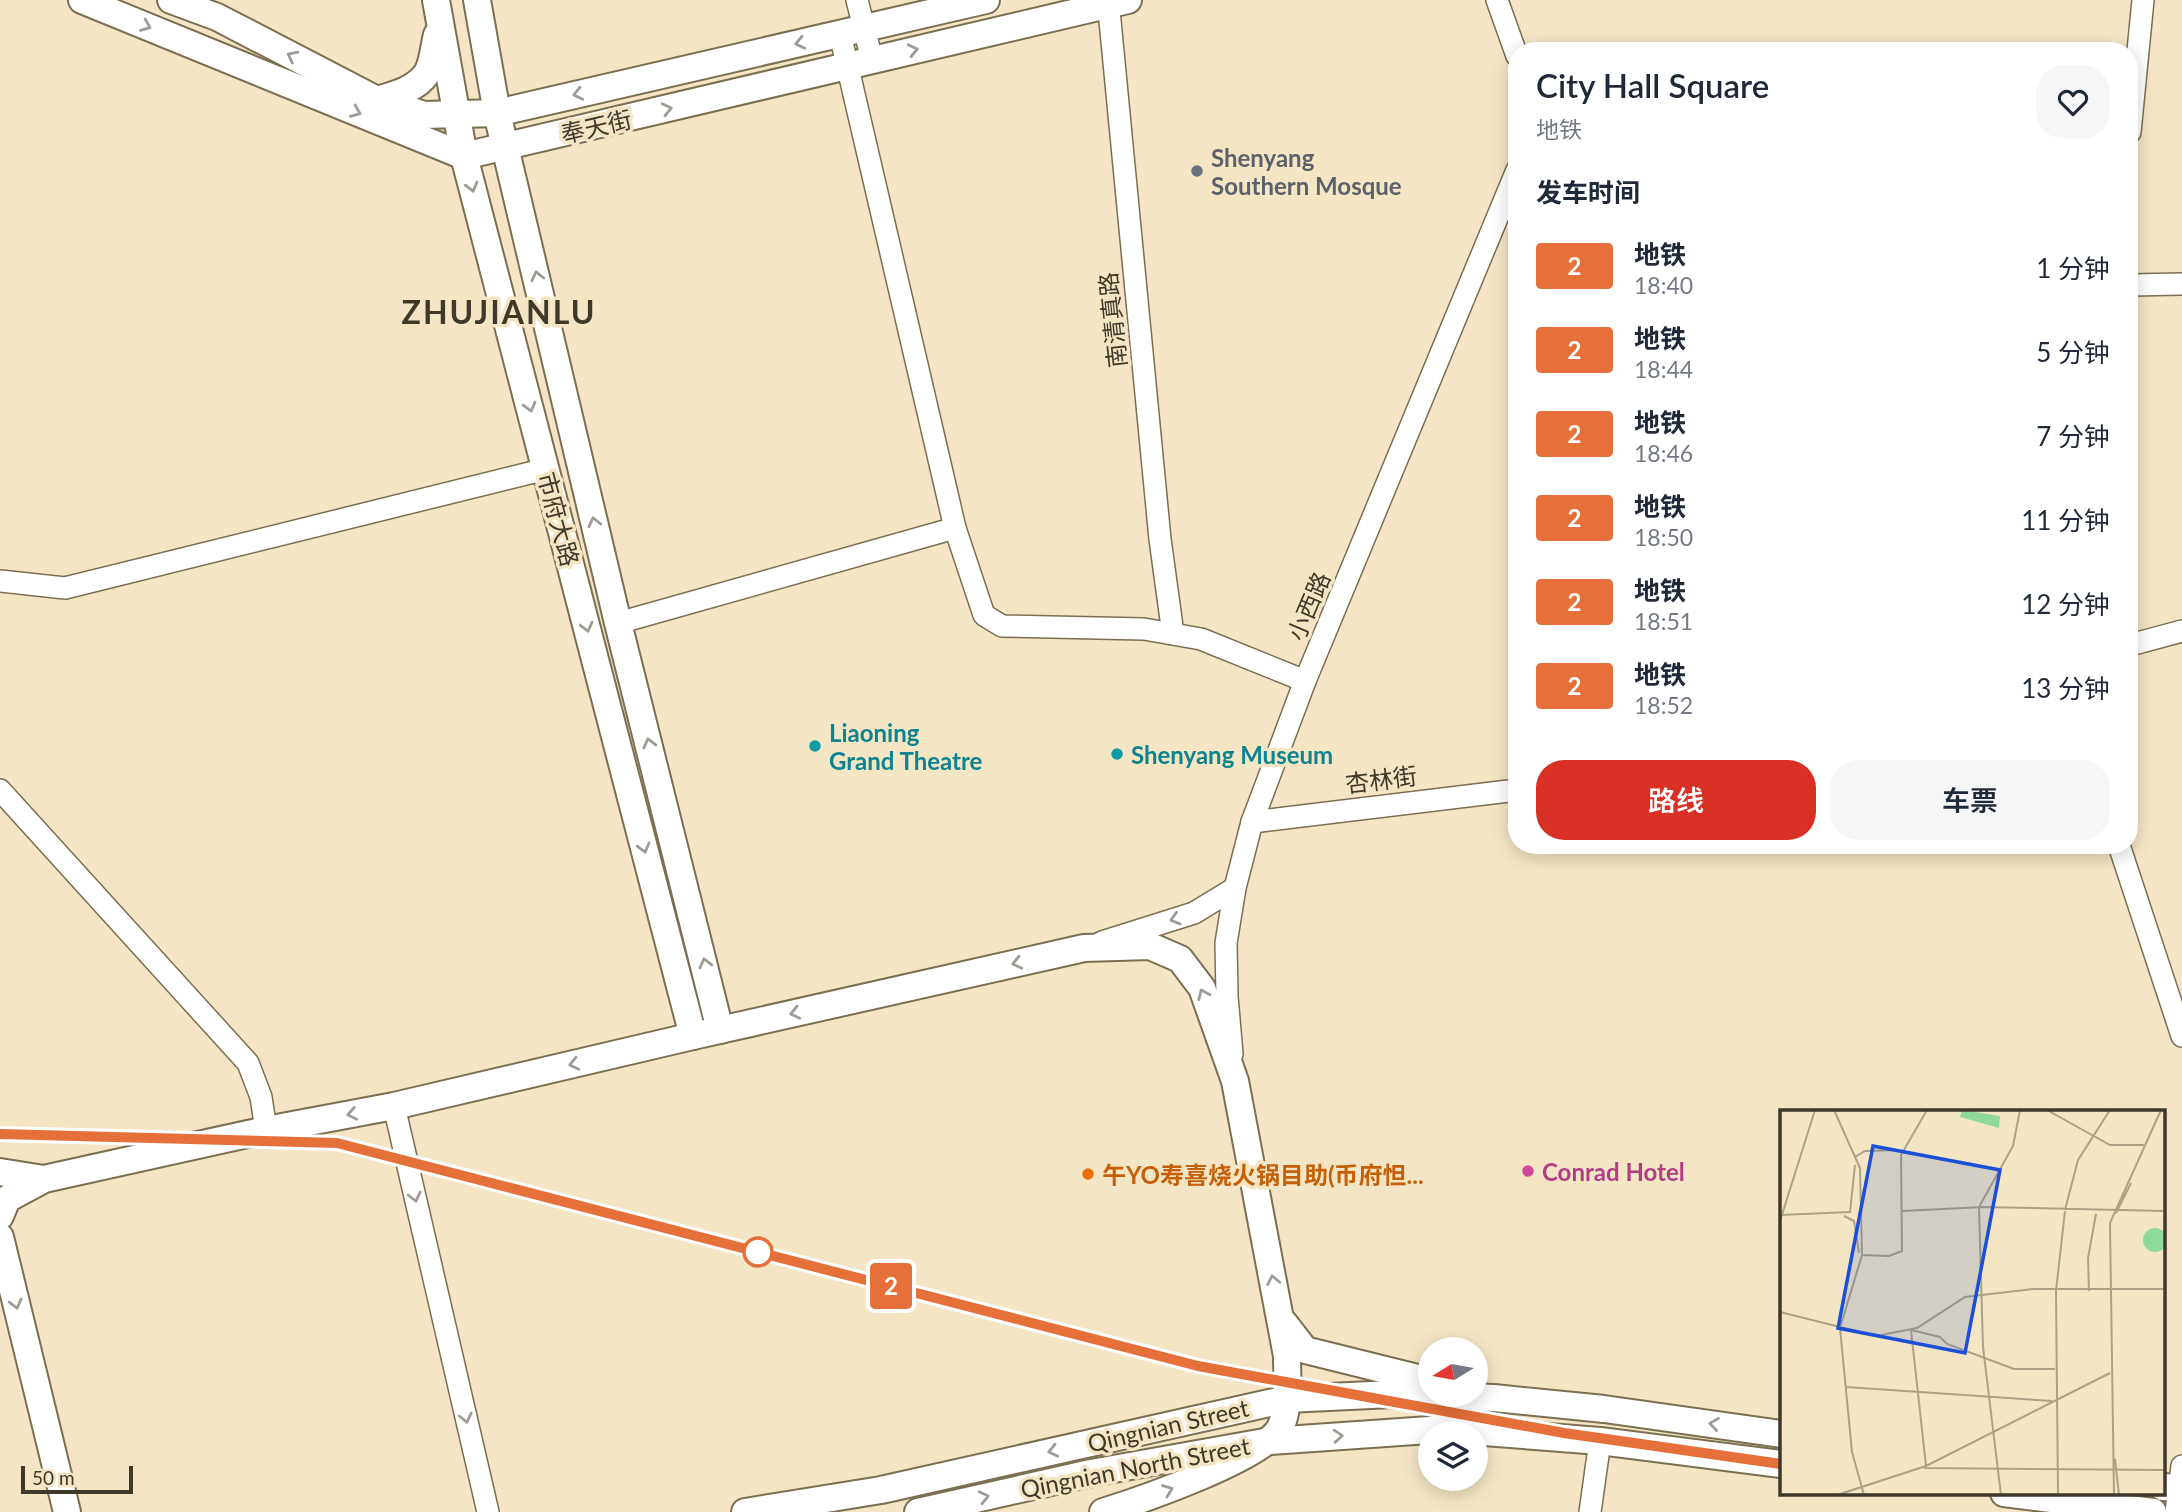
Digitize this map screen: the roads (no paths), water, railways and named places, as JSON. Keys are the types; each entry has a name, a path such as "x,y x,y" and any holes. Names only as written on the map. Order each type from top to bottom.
{"main road":[{"path":"82,0 464,156"},
{"name":"奉天街","path":"171,0 217,17 377,100 424,116 497,113 986,0"},
{"name":"市府大路","path":"477,0 497,113 618,623 720,1030"},
{"name":"奉天街","path":"464,156 1115,1"},
{"path":"377,100 398,94 417,84 427,73 438,11"},
{"name":"市府大路","path":"438,11 464,156 693,1036"},
{"path":"0,1216 7,1199 44,1179 266,1130 394,1107 1084,948 1150,946 1180,959 1202,988 1235,1081 1281,1319 1287,1356 1287,1398 1281,1427 1270,1441 1190,1482 1103,1512"},
{"path":"0,1172 44,1179"},
{"path":"0,1237 61,1504"},
{"path":"1281,1319 1305,1350 1418,1378"},
{"name":"Qingnian Street","path":"745,1512 881,1490 1287,1398 1418,1394"},
{"name":"Qingnian Street","path":"1488,1395 1780,1434"},
{"name":"Qingnian Street","path":"1270,1441 1444,1429 1600,1441 1780,1464"},
{"name":"Qingnian North Street","path":"918,1512 1091,1473 1270,1441"},
{"path":"2012,1494 2153,1512"}],"street":[{"path":"857,0 852,31 955,528 984,615 1002,626 1144,629 1201,639 1305,681"},
{"path":"1497,0 1512,42"},
{"path":"2138,51 2143,0"},
{"name":"南清真路","path":"1115,1 1126,206 1160,539 1173,634"},
{"name":"小西路","path":"1235,1081 1227,996 1226,943 1235,888 1252,822 1305,681 1508,192"},
{"path":"2138,285 2182,284"},
{"path":"0,581 65,587 546,469"},
{"path":"618,623 955,528"},
{"path":"2138,643 2182,631"},
{"path":"0,790 248,1063 261,1097 266,1130"},
{"name":"杏林街","path":"1252,822 1508,791"},
{"path":"2122,854 2182,1035"},
{"path":"1084,948 1194,914 1235,888"},
{"path":"394,1107 488,1512"},
{"path":"1590,1512 1600,1441"}],"metro line":[{"name":"2","path":"0,1134 337,1143 1198,1366 1564,1433 1780,1464"}],"place":[{"name":"Shenyang Southern Mosque","path":"1197,171"},
{"name":"Liaoning Grand Theatre","path":"815,746"},
{"name":"Shenyang Museum","path":"1117,754"},
{"name":"Conrad Hotel","path":"1528,1171"},
{"name":"午YO寿喜烧火锅目助(币府怛...","path":"1088,1174"}],"district":[{"name":"ZHUJIANLU","path":"499,311"}]}
